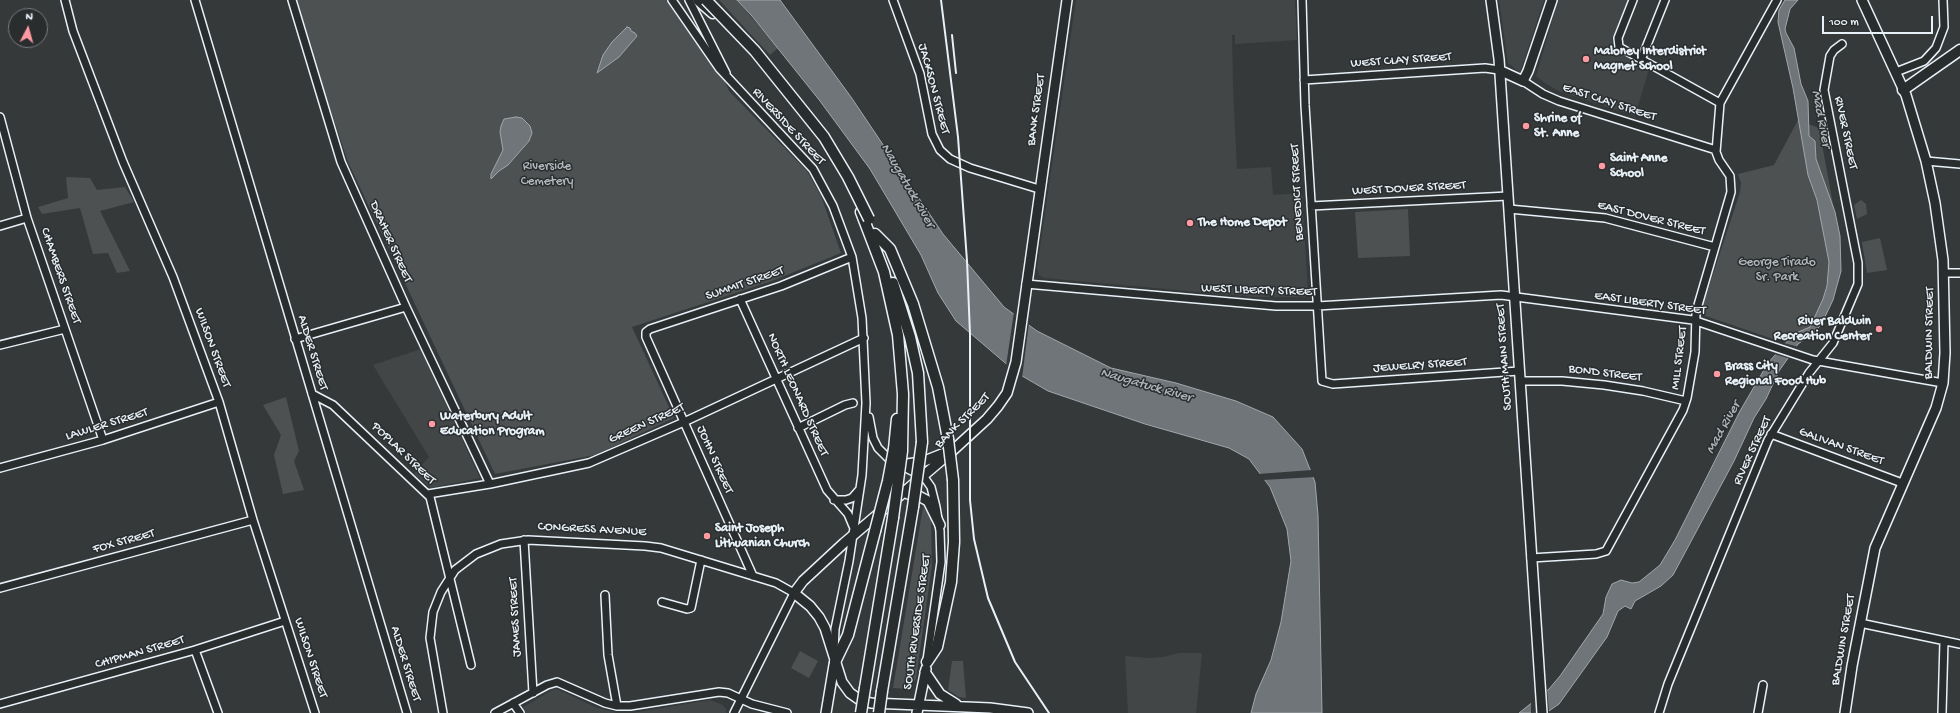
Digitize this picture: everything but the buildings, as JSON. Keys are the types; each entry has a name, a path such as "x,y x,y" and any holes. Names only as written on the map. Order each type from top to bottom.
{"highway":[{"path":"698,0 751,49 791,96"},
{"path":"706,0 755,51 824,137 848,177 875,234 910,338 918,372 922,442 913,507 879,713"},
{"path":"710,0 754,46 825,143 865,220 876,246 890,296 898,335 902,373 898,450 893,518 861,713"},
{"path":"1903,90 1960,50"},
{"path":"875,234 890,248 913,304 938,387 948,439 953,480 954,542 951,582 937,647 926,667"},
{"path":"834,662 848,635 888,481 898,450"}],"main road":[{"name":"BANK STREET","path":"794,593 803,581 853,532 923,476 996,410 1006,394 1014,373 1067,0"},
{"name":"SOUTH MAIN STREET","path":"1491,0 1499,70 1509,208 1542,713"},
{"path":"1523,81 1528,71 1552,0"},
{"name":"BALDWIN STREET","path":"1845,713 1860,623 1877,541 1933,415 1942,383 1945,331 1944,273 1937,216 1926,161 1896,72 1862,0"},
{"name":"EAST CLAY STREET","path":"1499,70 1523,81"},
{"path":"899,465 922,462 954,449"},
{"path":"899,496 915,494 922,497 933,508 940,525"},
{"name":"CONGRESS AVENUE","path":"794,593 810,606 820,618 825,628 834,662 844,686 852,695 860,700 871,703 918,709 964,706 1028,713"},
{"path":"826,713 834,662"},
{"path":"926,667 940,694 951,702 964,706"},
{"name":"SOUTH RIVERSIDE STREET","path":"918,709 926,667"}],"street":[{"name":"WILSON STREET","path":"65,0 73,31 123,162 173,277 219,402 253,520 316,713"},
{"name":"ALDER STREET","path":"195,0 407,713"},
{"name":"DRAHER STREET","path":"292,0 341,162 406,308 490,484"},
{"name":"RIVERSIDE STREET","path":"672,0 712,59 728,79 813,169 833,206 852,257 860,299 864,338 866,403 861,487 853,532"},
{"name":"RIVERSIDE STREET","path":"689,0 728,79"},
{"name":"JACKSON STREET","path":"893,0 920,74 932,134 940,150 950,159 978,171 1039,189"},
{"name":"BENEDICT STREET","path":"1302,0 1304,80 1321,378 1323,383"},
{"path":"1633,0 1618,43 1620,48 1720,103"},
{"path":"1641,60 1665,0"},
{"path":"1716,150 1720,103 1777,0"},
{"path":"1896,72 1924,62 1936,48 1944,27 1942,0"},
{"name":"RIVER STREET","path":"1659,713 1670,679 1771,434 1809,373 1830,348 1855,292 1859,275 1842,178 1824,90 1830,56 1834,50 1842,44"},
{"name":"WEST CLAY STREET","path":"1304,80 1473,69 1499,70"},
{"name":"EAST CLAY STREET","path":"1523,81 1543,94 1560,101 1716,150"},
{"name":"CHAMBERS STREET","path":"0,117 27,218 103,440"},
{"name":"MILL STREET","path":"1531,558 1596,554 1606,551 1686,401 1696,347 1696,312 1730,198 1732,186 1730,176 1719,160 1716,150"},
{"path":"1926,161 1960,164"},
{"name":"WEST DOVER STREET","path":"1311,206 1508,196"},
{"name":"EAST DOVER STREET","path":"1509,208 1605,218 1715,247"},
{"path":"0,226 27,218"},
{"name":"SUMMIT STREET","path":"646,332 650,329 781,286 852,257"},
{"path":"1944,273 1960,273"},
{"name":"WEST LIBERTY STREET","path":"1026,284 1242,304 1317,306 1494,294 1515,298"},
{"name":"EAST LIBERTY STREET","path":"1515,298 1696,321 1808,358 1942,383"},
{"name":"NORTH LEONARD STREET","path":"740,299 826,490 848,514 853,532"},
{"path":"295,339 406,308"},
{"path":"0,345 65,329"},
{"name":"JOHN STREET","path":"646,332 646,338 753,576"},
{"name":"GREEN STREET","path":"428,494 490,484 589,463 684,422 864,338"},
{"name":"JEWELRY STREET","path":"1323,383 1334,384 1519,371"},
{"name":"BOND STREET","path":"1520,381 1562,381 1604,385 1643,391 1686,401"},
{"name":"POPLAR STREET","path":"312,394 333,405 428,494 432,502 471,665"},
{"name":"LAWLER STREET","path":"0,468 103,440 219,402"},
{"path":"798,428 845,405 853,403"},
{"name":"RIVERSIDE STREET","path":"866,403 875,444 883,455 899,465 923,476"},
{"name":"GALIVAN STREET","path":"1771,434 1902,483"},
{"name":"SOUTH RIVERSIDE STREET","path":"923,476 931,487 940,525 940,574 926,667"},
{"path":"834,500 846,500 852,498 861,487"},
{"name":"FOX STREET","path":"0,588 253,520"},
{"path":"834,662 835,629 853,532"},
{"name":"CONGRESS AVENUE","path":"443,713 430,631 435,606 450,577 464,562 482,551 501,544 524,540 645,546 666,549 753,576 782,586 794,593"},
{"name":"JAMES STREET","path":"524,540 533,693"},
{"path":"662,602 687,609 692,608 701,560"},
{"name":"BANK STREET","path":"734,713 794,593"},
{"path":"605,595 608,656 617,706"},
{"name":"CHIPMAN STREET","path":"0,704 196,650 285,621"},
{"path":"1860,623 1960,644"},
{"path":"1942,713 1944,641"},
{"path":"196,650 218,713"},
{"path":"495,713 551,683 558,682 605,703 617,706 630,706 715,692 728,693 755,705 787,713"},
{"path":"1758,713 1763,685"},
{"path":"513,703 520,713"}],"shaded area":[{"path":"1076,0 1295,0 1297,40 1235,44 1235,35 1232,35 1233,86 1237,169 1271,167 1273,195 1302,193 1308,291 1305,297 1255,297 1044,278 1039,275 1037,268"},
{"path":"1499,0 1544,0 1520,73 1508,63"},
{"name":"Maloney Interdistrict Magnet School","path":"1558,0 1628,0 1612,39 1613,50 1649,69 1635,116 1561,92 1546,84 1536,76"},
{"name":"Waterbury Adult Education Program","path":"421,349 480,478 431,488 414,474 429,457 373,365"},
{"path":"1179,653 1202,653 1196,713 1128,713 1125,656 1149,658 1163,657"},
{"path":"557,689 595,707 617,713 525,713 522,708 552,690"},
{"path":"710,700 723,705 726,709 726,713 633,713"}],"green space":[{"name":"Riverside Cemetery","path":"294,0 672,0 719,68 729,91 807,171 821,196 841,253 772,281 632,327 674,418 595,455 495,474 348,162"},
{"path":"719,0 737,0 778,48 770,55"},
{"name":"George Tirado Sr. Park","path":"1798,120 1819,128 1836,220 1825,310 1808,339 1773,339 1700,314 1740,192 1741,183 1738,174 1774,165"},
{"path":"66,177 90,178 97,190 125,187 134,202 100,211 130,271 117,273 108,253 93,254 80,208 42,214 38,207 68,198"},
{"path":"1861,200 1866,204 1867,214 1857,219 1854,205"},
{"path":"1408,209 1410,256 1358,258 1355,212"},
{"path":"1880,238 1887,270 1867,273 1862,242"},
{"path":"286,397 299,451 294,461 304,490 283,494 274,455 281,435 263,405"},
{"path":"923,507 931,518 932,565 916,679 907,689 893,688"},
{"path":"800,651 818,661 809,678 791,668"},
{"path":"952,661 963,661 966,698 959,697 948,690"}],"water":[{"name":"Naugatuck River","path":"737,0 780,0 851,97 943,234 1004,307 1037,331 1111,368 1176,383 1236,401 1273,417 1302,449 1315,482 1318,515 1322,713 1251,713 1256,694 1271,660 1281,622 1291,561 1287,529 1270,487 1249,459 1229,448 1145,424 1048,391 1017,373 956,321 938,293 921,255 870,169 820,101 752,16"},
{"path":"1785,0 1798,0 1790,9 1785,29 1794,48 1801,84 1808,101 1809,136 1815,141 1816,159 1835,212 1840,236 1841,271 1833,300 1822,323 1815,332 1798,344 1779,371 1766,399 1754,418 1734,461 1673,575 1661,586 1635,601 1631,609 1625,606 1618,611 1607,637 1559,704 1546,713 1519,713 1549,689 1560,676 1603,614 1606,597 1612,584 1621,580 1632,583 1639,582 1660,565 1675,540 1740,411 1768,363 1790,338 1796,333 1810,327 1823,299 1827,286 1829,262 1817,200 1808,175 1793,88 1778,22 1779,10"},
{"path":"627,27 630,28 631,31 637,36 619,57 597,73 603,55 612,42"},
{"path":"516,117 522,118 530,126 532,133 529,141 508,165 491,179 491,174 503,150 500,132 501,126 504,119"}],"pier":[{"path":"1014,312 1029,323 1022,378 1006,366"},
{"path":"1784,343 1799,347 1791,359 1774,354"},
{"path":"1312,470 1315,477 1263,480 1258,474"},
{"path":"1547,689 1549,712 1531,713 1531,702"}],"railway":[{"path":"941,0 958,137 967,261 970,334 970,500 974,539 988,598 1015,662 1049,713"},
{"path":"952,35 956,73"}],"place":[{"name":"Maloney Interdistrict Magnet School","path":"1586,59"},
{"name":"Shrine of St. Anne","path":"1526,126"},
{"name":"Saint Anne School","path":"1602,166"},
{"name":"The Home Depot","path":"1190,223"},
{"name":"River Baldwin Recreation Center","path":"1879,329"},
{"name":"Brass City Regional Food Hub","path":"1717,374"},
{"name":"Waterbury Adult Education Program","path":"432,424"},
{"name":"Saint Joseph Lithuanian Church","path":"707,536"}],"water label":[{"name":"Mad River","path":"1820,119"},
{"name":"Mad River","path":"1724,428"}]}
